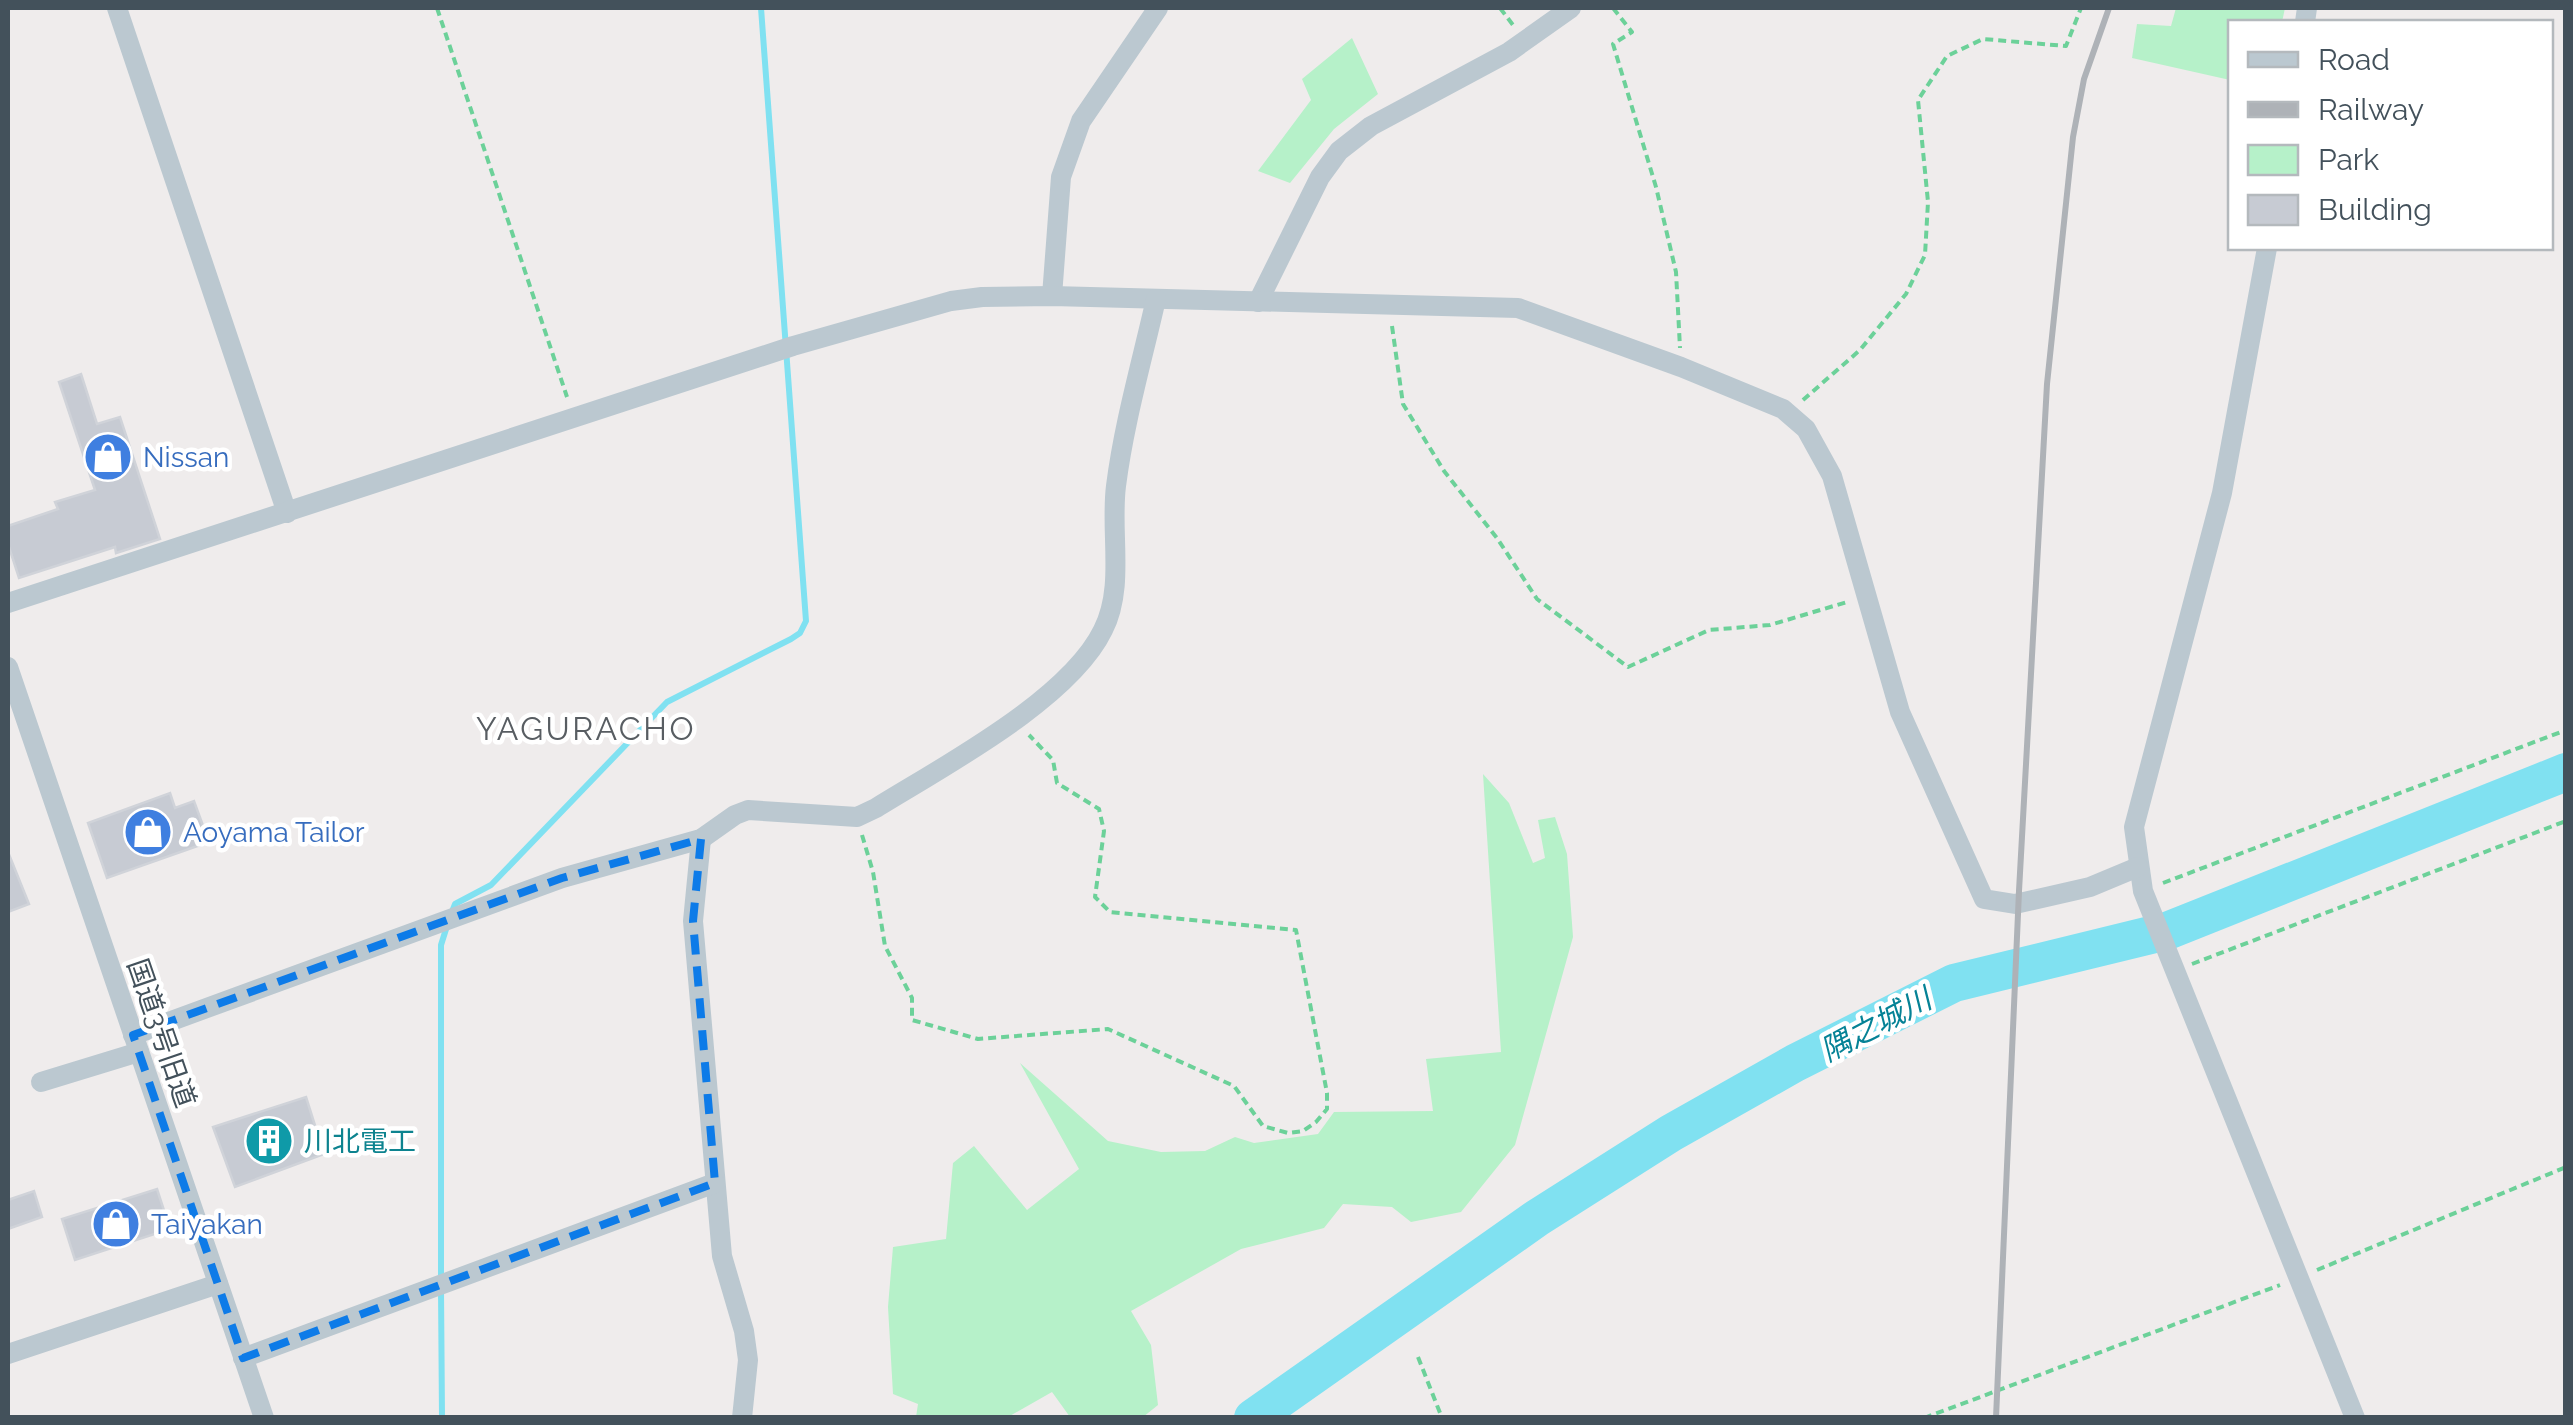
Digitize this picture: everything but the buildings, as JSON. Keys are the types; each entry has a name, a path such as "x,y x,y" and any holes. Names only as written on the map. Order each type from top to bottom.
{"street":[{"path":"118,8 288,513"},
{"path":"1052,296 1061,177 1081,121 1158,8"},
{"path":"1258,302 1320,177 1339,150 1384,118 1509,52 1572,8"},
{"path":"2267,250 2222,493 2134,827 2143,891 2355,1418"},
{"path":"8,603 786,348 951,301 1052,296 1518,308 1681,367 1788,413 1806,429 1832,476 1900,712 1984,899 2015,904 2090,887 2138,866"},
{"path":"41,1082 562,878 701,839 748,810 857,816 1014,720 1073,672 1105,628 1114,596 1116,489 1156,299"},
{"name":"国道3号旧道","path":"8,667 264,1418"},
{"path":"701,839 693,921 722,1256 748,1360 742,1418"},
{"path":"244,1358 715,1183"},
{"path":"8,1354 218,1284"}],"path":[{"path":"437,8 574,419"},
{"path":"1613,8 1632,32 1613,44 1656,187 1676,272 1681,367"},
{"path":"1788,413 1860,350 1906,294 1925,255 1928,202 1918,100 1947,56 1983,39 2066,46 2081,8"},
{"path":"1389,305 1403,404 1444,471 1498,538 1537,598 1628,668 1709,630 1770,626 1866,597"},
{"path":"857,816 873,872 885,946 912,998 912,1020 978,1039 1108,1029 1234,1086 1262,1126 1288,1133 1302,1131 1316,1122 1326,1109 1327,1093 1296,930 1110,912 1095,897 1104,830 1099,809 1058,783 1053,760 1014,720"},
{"path":"2143,891 2566,730"},
{"path":"2177,969 2566,820"},
{"path":"1924,1418 2300,1277 2566,1167"},
{"path":"1418,1357 1442,1418"}],"highlighted area":[{"path":"701,839 693,921 715,1183 243,1358 133,1035 562,878"}],"green space":[{"path":"2176,8 2285,8 2282,20 2228,20 2228,80 2132,58 2137,24 2171,26"},
{"path":"1352,38 1378,94 1334,129 1290,183 1258,171 1311,100 1302,79"},
{"path":"1483,774 1509,803 1533,863 1545,858 1538,820 1555,817 1567,854 1573,937 1515,1145 1461,1212 1411,1222 1392,1207 1343,1204 1324,1228 1241,1249 1131,1311 1151,1345 1158,1405 1143,1417 1070,1417 1052,1392 1008,1417 916,1417 918,1404 893,1394 888,1307 893,1247 946,1239 953,1163 974,1146 1027,1210 1079,1169 1020,1063 1108,1141 1161,1152 1205,1151 1235,1137 1254,1143 1318,1134 1334,1112 1433,1111 1426,1059 1501,1052"}],"waterway":[{"path":"451,914 455,904 491,885 667,702 791,639 800,633 806,621 761,8"},
{"name":"隅之城川","path":"1253,1418 1537,1218 1671,1133 1795,1063 1954,983 2167,931 2566,772"},
{"path":"441,1278 441,945 447,926"},
{"path":"441,1290 442,1418"}],"railway":[{"path":"1996,1418 2047,384 2073,137 2084,79 2109,8"}],"place":[{"name":"Nissan","path":"108,457"},
{"name":"Aoyama Tailor","path":"148,832"},
{"name":"川北電工","path":"269,1141"},
{"name":"Taiyakan","path":"116,1224"}],"district":[{"name":"YAGURACHO","path":"586,729"}]}
